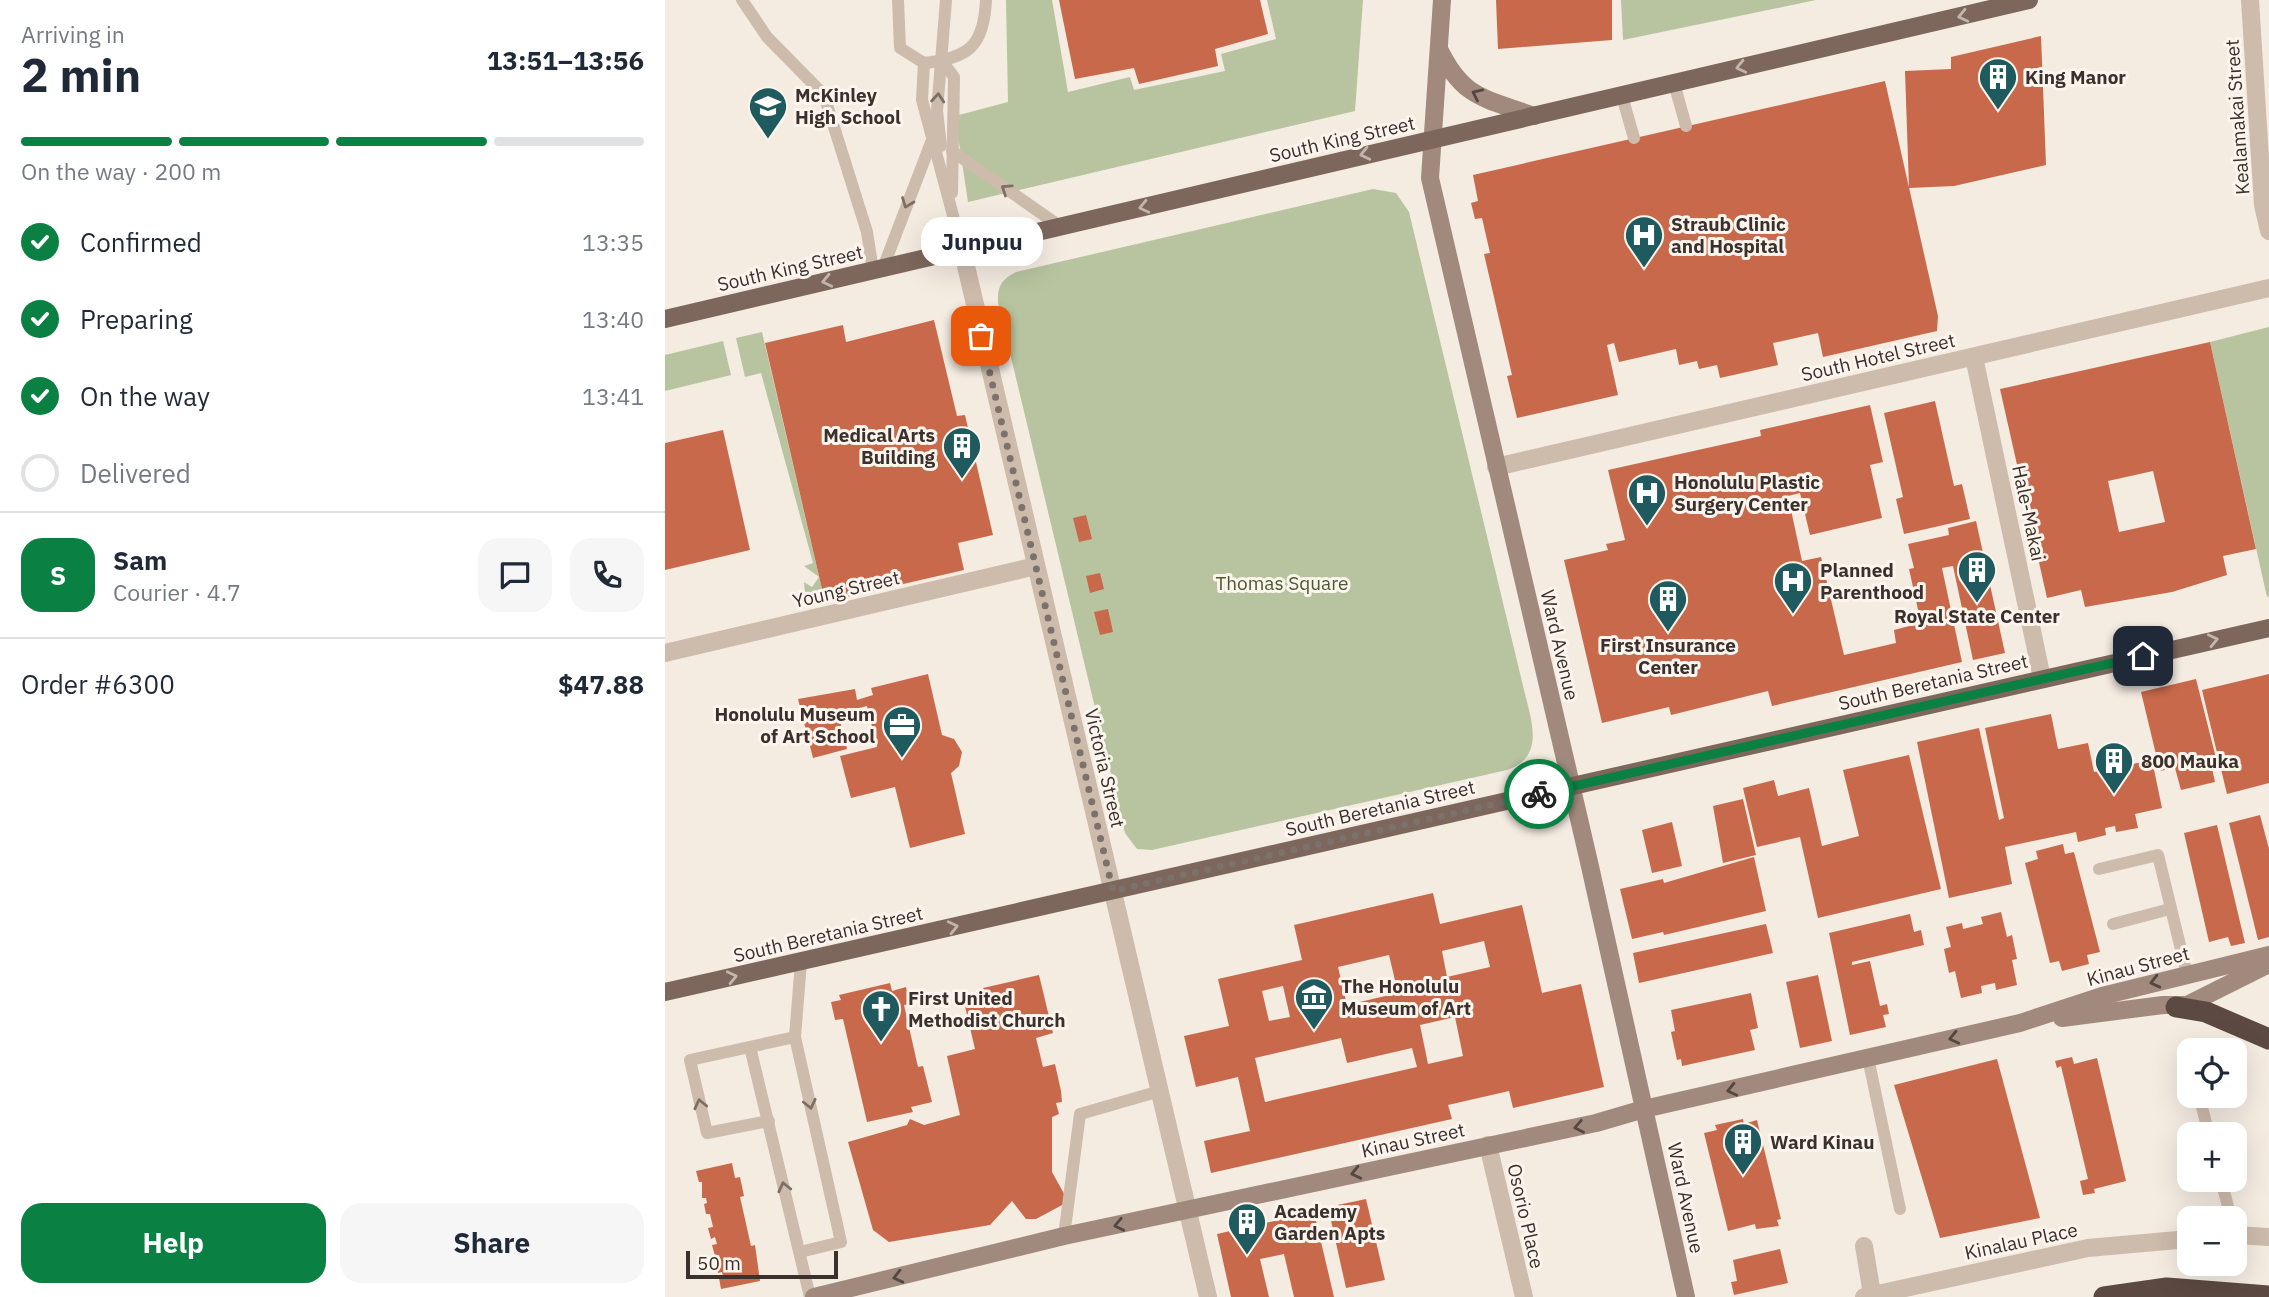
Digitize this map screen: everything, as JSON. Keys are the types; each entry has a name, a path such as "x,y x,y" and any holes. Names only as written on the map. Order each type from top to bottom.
{"highway":[{"path":"2176,1007 2206,1012 2269,1039"},
{"path":"2104,1297 2167,1288 2269,1296"}],"main road":[{"name":"Ward Avenue","path":"1442,0 1430,178 1686,1297"},
{"name":"South King Street","path":"665,319 2029,0"},
{"path":"1439,48 1453,76 1467,90 1534,116"},
{"name":"South Beretania Street","path":"665,992 2269,628"},
{"name":"Kinau Street","path":"812,1297 1064,1236 1596,1123 1644,1109 2020,1023 2102,996 2269,955"},
{"name":"Kinau Street","path":"2020,1023 2163,1005 2176,1007 2197,1002 2269,964"}],"street":[{"name":"Kealamakai Street","path":"2251,0 2269,231"},
{"name":"Victoria Street","path":"962,249 1208,1297"},
{"name":"South Hotel Street","path":"1496,467 2269,288"},
{"name":"Hale-Makai","path":"1974,356 2042,678"},
{"name":"Young Street","path":"665,653 1037,566"},
{"name":"Osorio Place","path":"1488,1145 1524,1297"},
{"path":"2247,1233 2269,1237"},
{"name":"Kinalau Place","path":"1868,1296 2088,1248 2177,1241"},
{"path":"1864,1246 1868,1296"}],"lane":[{"path":"742,0 767,37 824,95 878,269"},
{"path":"898,0 900,48 924,63 965,54 980,38 986,0"},
{"path":"946,0 938,125 952,182"},
{"path":"942,61 954,77 951,151 953,212"},
{"path":"924,63 922,100 962,249"},
{"path":"1674,83 1686,126"},
{"path":"1622,96 1634,138"},
{"path":"878,269 932,140"},
{"path":"951,151 1061,227"},
{"path":"2099,869 2158,855 2187,974"},
{"path":"2113,925 2170,909"},
{"path":"800,1252 841,1242 795,1037 801,962"},
{"path":"769,1121 707,1133 690,1060 795,1037"},
{"path":"750,1047 812,1297"},
{"path":"1868,1058 1900,1209"},
{"path":"1064,1236 1080,1114 1160,1091"}],"green space":[{"path":"1006,0 1052,0 1068,92 1130,77 1134,90 1225,71 1221,54 1276,39 1267,0 1363,0 1355,111 968,202 955,116 1008,102"},
{"path":"1621,0 1816,0 1623,40"},
{"name":"Thomas Square","path":"1373,189 1396,193 1409,212 1530,713 1533,736 1531,747 1519,764 1507,770 1152,850 1137,849 1125,833 998,303 998,292 1004,280 1016,272"},
{"path":"2269,327 2269,596 2267,597 2210,342"},
{"path":"762,332 825,602 806,606 804,582 812,587 819,577 804,566 813,563 761,373 745,377 736,338"},
{"path":"723,341 731,375 665,391 665,355"}],"building":[{"path":"1059,0 1260,0 1268,34 1215,49 1218,66 1139,84 1134,68 1075,79"},
{"path":"1496,0 1612,0 1612,40 1498,49"},
{"name":"King Manor","path":"2041,36 2046,165 1954,186 1909,188 1905,71 1951,69 1951,57"},
{"name":"Straub Clinic and Hospital","path":"1885,81 1938,316 1937,331 1823,357 1818,333 1773,343 1778,365 1720,378 1717,365 1699,369 1697,361 1679,365 1676,349 1619,362 1614,343 1607,345 1618,395 1517,418 1507,376 1512,375 1484,254 1490,253 1482,218 1475,219 1471,203 1478,201 1473,175"},
{"path":"934,320 957,416 965,415 993,535 958,543 964,570 825,602 765,343 843,325 846,342"},
{"path":"2210,342 2256,549 2223,556 2227,575 2172,592 2085,607 2081,590 2047,598 2000,389","holes":["2153,471 2165,522 2119,532 2108,481"]},
{"path":"1935,401 1954,486 1962,484 1970,519 1904,534 1896,499 1903,497 1884,413"},
{"path":"1870,405 1883,462 1870,465 1882,518 1810,535 1800,493 1788,496 1802,561 1821,557 1844,655 1896,643 1894,630 1921,623 1909,569 1914,568 1908,544 1949,535 1948,528 1976,521 2005,653 1973,660 1953,566 1942,568 1962,662 1772,706 1768,691 1671,715 1669,707 1602,723 1564,560 1608,550 1606,544 1625,540 1608,470 1761,436 1760,430"},
{"path":"723,430 750,550 665,570 665,443"},
{"path":"1086,515 1092,539 1079,542 1073,518"},
{"path":"1100,573 1104,589 1090,593 1086,576"},
{"path":"1108,609 1113,632 1100,635 1094,612"},
{"name":"Honolulu Museum of Art School","path":"928,674 942,735 954,739 962,752 959,766 951,773 965,834 910,848 895,787 851,798 840,756 877,747 867,706 859,708 861,715 840,721 847,749 813,758 798,699 855,689 857,700 873,695 871,688"},
{"path":"2269,674 2269,783 2227,794 2202,690"},
{"path":"2196,679 2216,758 2210,759 2215,782 2181,790 2175,768 2160,771 2141,692"},
{"path":"2051,714 2058,749 2088,743 2094,772 2152,760 2162,808 2135,814 2138,828 2116,832 2115,826 2105,828 2106,835 2078,842 2076,832 2005,847 2012,884 1949,898 1917,742 1979,728 1999,820 2004,818 1985,728"},
{"path":"1909,755 1941,889 1818,918 1800,837 1757,847 1743,788 1774,780 1778,796 1809,788 1822,846 1859,836 1843,770"},
{"path":"1743,799 1756,855 1723,863 1713,806"},
{"path":"2260,815 2269,849 2269,937 2258,940 2229,823"},
{"path":"1672,822 1682,866 1652,873 1642,830"},
{"path":"2217,825 2245,943 2231,946 2228,937 2209,942 2184,833"},
{"path":"2063,844 2065,854 2074,852 2100,952 2087,955 2089,964 2062,971 2059,961 2050,963 2025,863 2038,859 2036,851"},
{"path":"1754,857 1766,911 1664,935 1663,932 1632,939 1620,889 1663,879 1664,883"},
{"name":"The Honolulu Museum of Art","path":"1433,893 1440,924 1522,905 1542,993 1581,984 1604,1087 1513,1108 1509,1091 1448,1105 1452,1119 1211,1173 1204,1141 1250,1131 1238,1077 1196,1087 1184,1036 1229,1026 1218,979 1302,960 1294,925","holes":["1484,941 1490,967 1447,977 1442,951","1389,955 1398,993 1347,1005 1338,967","1283,986 1290,1017 1269,1021 1262,991","1455,1017 1463,1056 1428,1064 1420,1025","1341,1038 1347,1063 1412,1048 1417,1067 1265,1102 1255,1058"]},
{"path":"2001,912 2007,937 2012,935 2017,959 2012,960 2017,985 1996,990 1995,983 1981,986 1982,993 1961,998 1955,971 1949,973 1944,949 1951,947 1946,927 1962,923 1963,929 1983,924 1981,917"},
{"path":"1910,914 1914,932 1921,930 1924,945 1852,962 1852,965 1870,961 1880,1006 1887,1004 1889,1014 1883,1015 1886,1027 1850,1035 1829,933"},
{"path":"1766,924 1773,953 1639,983 1633,953"},
{"path":"1039,975 1053,1033 1036,1038 1043,1067 1055,1064 1062,1102 1056,1103 1059,1114 1052,1117 1052,1172 1067,1199 1064,1204 1036,1219 1026,1219 1012,1201 990,1225 889,1242 873,1230 848,1142 907,1125 910,1119 924,1125 960,1115 947,1056 975,1049 964,1002 985,997 983,988"},
{"path":"1818,975 1832,1041 1800,1048 1786,982"},
{"name":"First United Methodist Church","path":"890,983 892,991 906,987 910,1004 904,1005 918,1067 923,1066 932,1102 911,1107 913,1112 867,1122 843,1019 835,1020 831,1002 841,1000 839,995"},
{"path":"1751,993 1758,1028 1750,1030 1755,1050 1682,1066 1681,1059 1677,1060 1671,1032 1675,1031 1671,1010"},
{"path":"2072,1057 2074,1064 2097,1058 2126,1181 2094,1189 2095,1193 2083,1195 2080,1181 2088,1179 2061,1066 2057,1068 2055,1061"},
{"path":"1997,1059 2040,1218 1940,1238 1894,1085"},
{"name":"Ward Kinau","path":"1743,1119 1744,1124 1757,1120 1781,1219 1777,1220 1779,1226 1756,1229 1755,1224 1728,1231 1704,1133 1717,1130 1715,1125"},
{"path":"732,1163 735,1178 740,1177 744,1196 740,1197 751,1246 755,1245 760,1281 721,1289 719,1278 723,1277 722,1272 718,1273 715,1261 720,1260 719,1255 715,1256 712,1245 717,1244 715,1237 711,1239 708,1228 713,1227 710,1214 706,1214 706,1198 702,1198 702,1182 699,1182 696,1171"},
{"path":"1366,1199 1385,1280 1346,1288 1328,1207"},
{"name":"Academy Garden Apts","path":"1314,1212 1334,1297 1294,1297 1284,1254 1260,1259 1269,1297 1231,1297 1217,1234"},
{"path":"1780,1249 1788,1283 1734,1295 1731,1282 1737,1281 1733,1260"}],"way so far":[{"path":"981,336 1113,891 1539,794"}],"place":[{"name":"King Manor","path":"1998,111"},
{"name":"McKinley High School","path":"768,140"},
{"name":"Straub Clinic and Hospital","path":"1644,269"},
{"name":"Junpuu","path":"981,336"},
{"name":"Medical Arts Building","path":"962,480"},
{"name":"Honolulu Plastic Surgery Center","path":"1647,527"},
{"name":"Royal State Center","path":"1977,604"},
{"name":"Planned Parenthood","path":"1793,615"},
{"name":"First Insurance Center","path":"1668,633"},
{"name":"Honolulu Museum of Art School","path":"902,759"},
{"name":"800 Mauka","path":"2114,795"},
{"name":"The Honolulu Museum of Art","path":"1314,1031"},
{"name":"First United Methodist Church","path":"881,1043"},
{"name":"Ward Kinau","path":"1743,1176"},
{"name":"Academy Garden Apts","path":"1247,1256"}],"route":[{"path":"1539,794 2143,656"}]}
